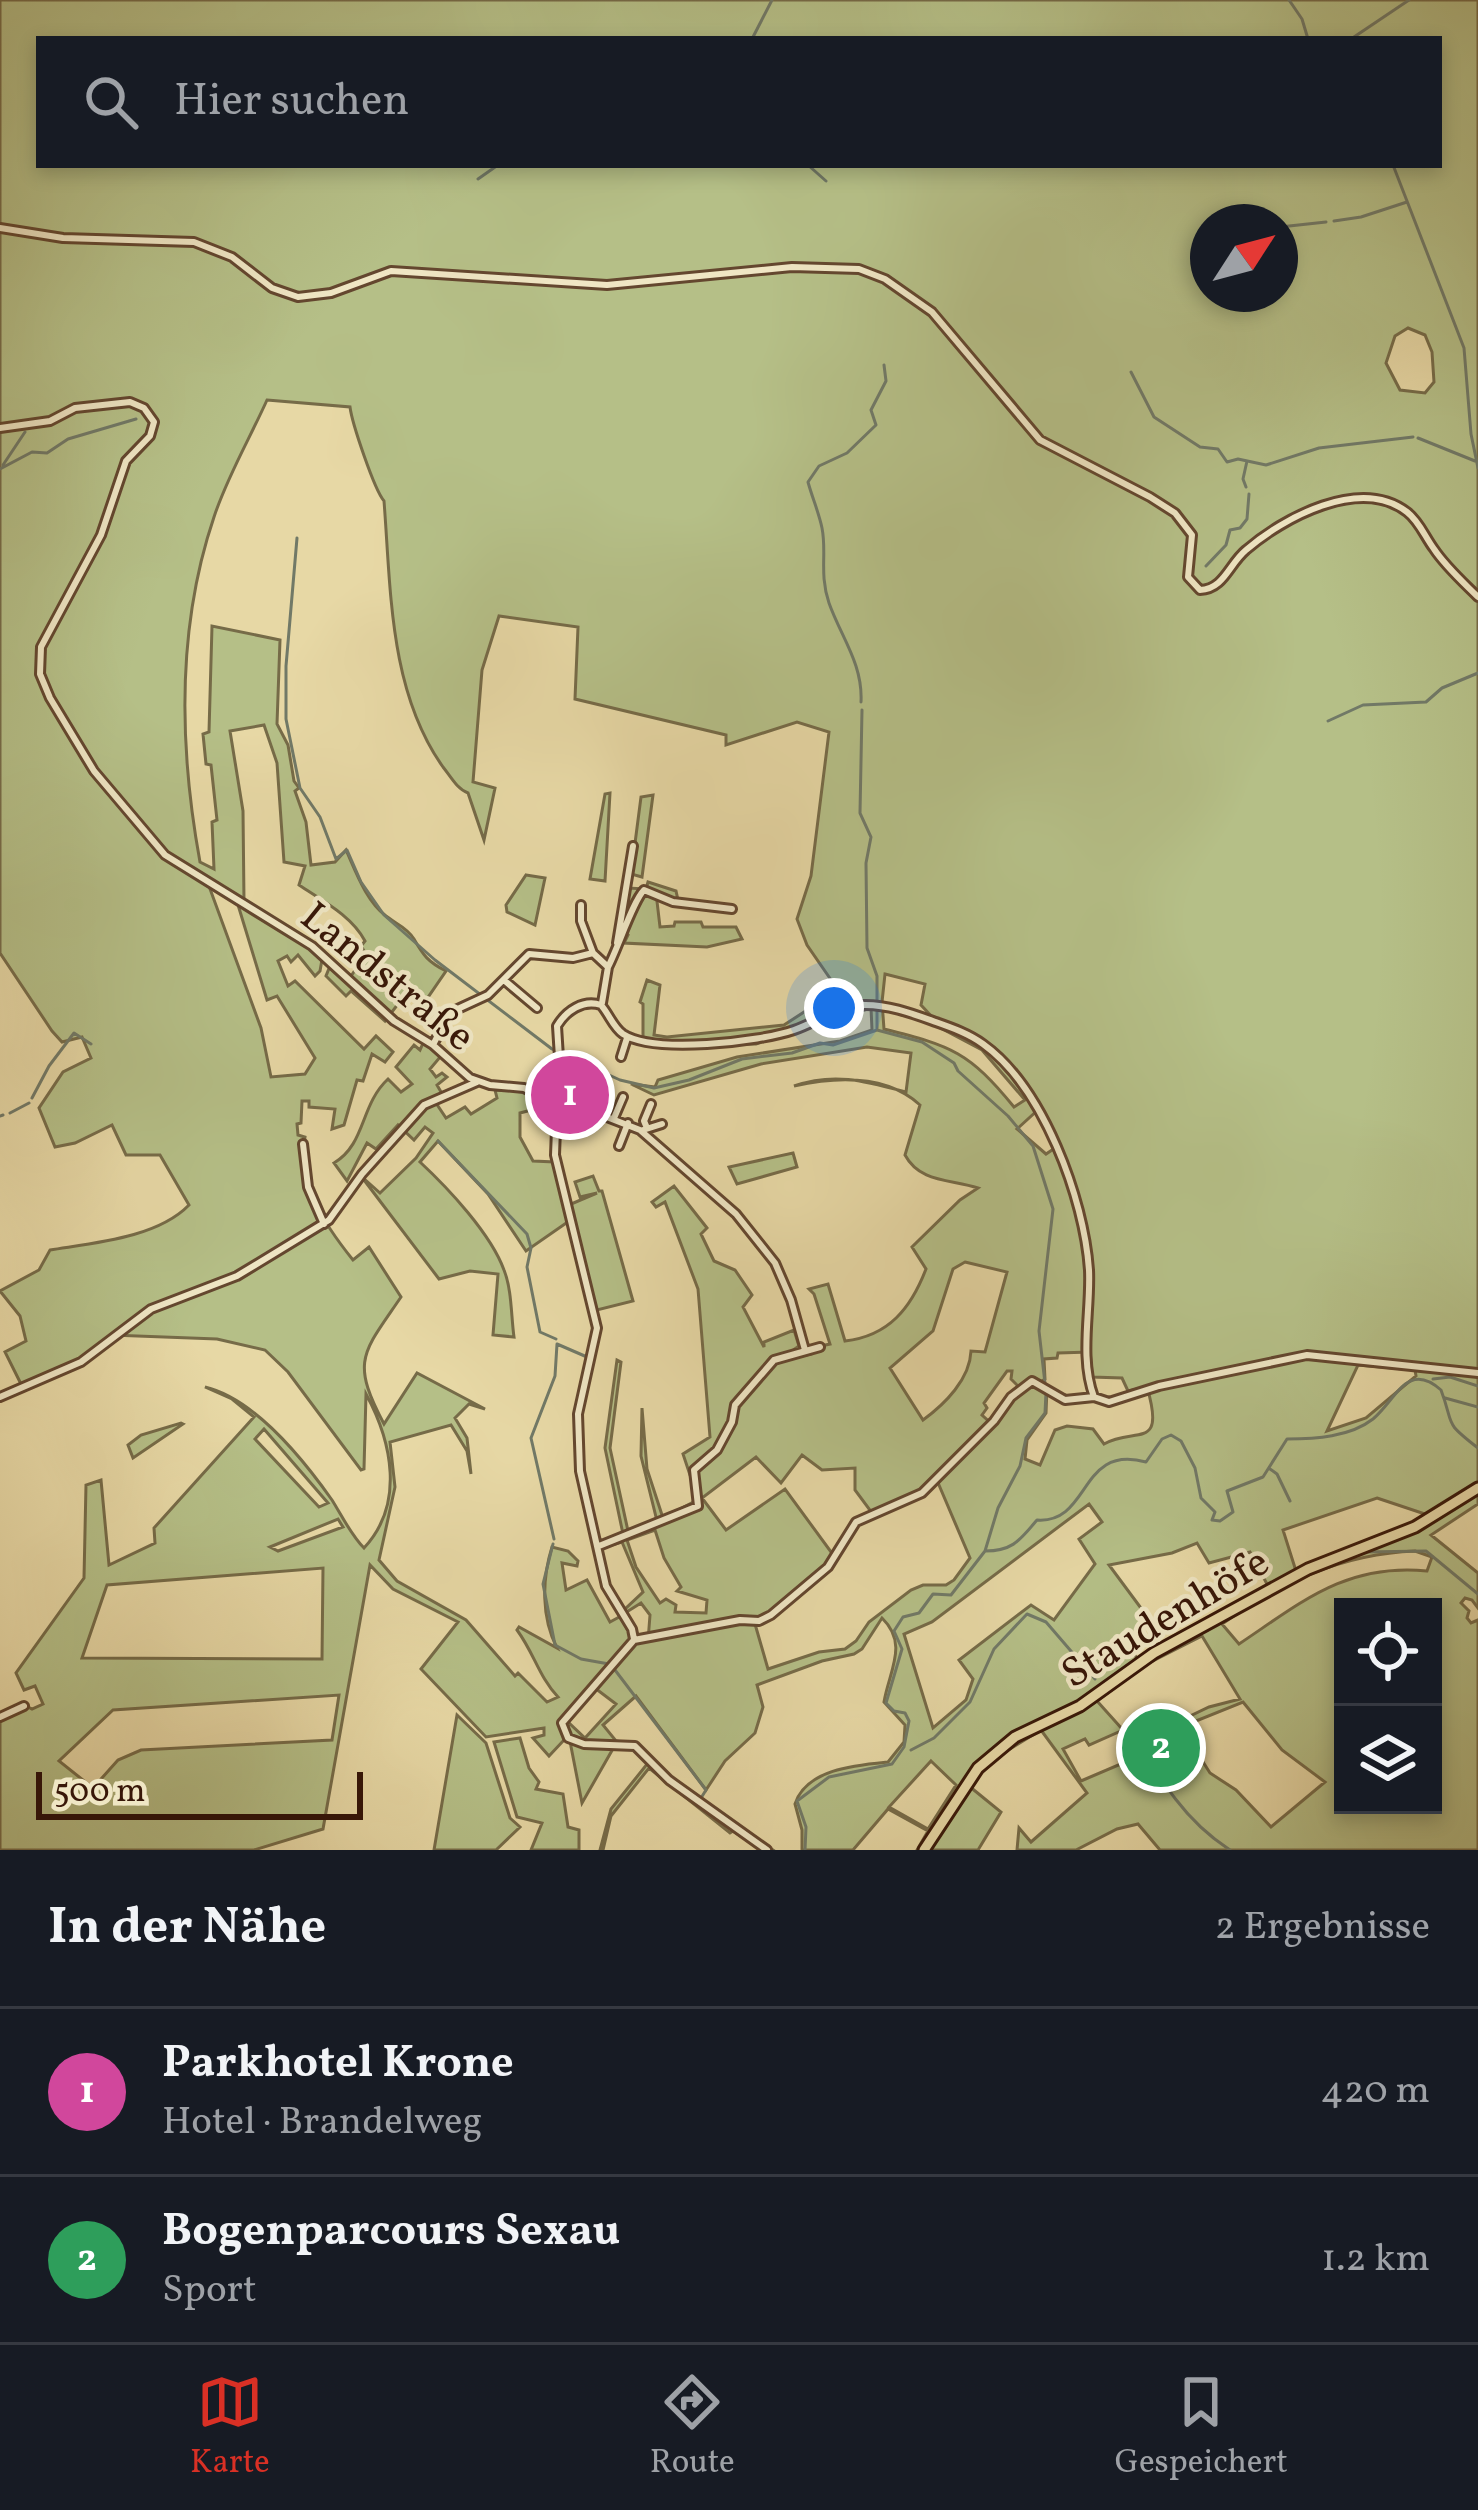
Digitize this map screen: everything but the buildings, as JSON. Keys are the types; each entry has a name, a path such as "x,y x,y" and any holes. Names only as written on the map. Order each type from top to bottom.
{"main road":[{"name":"Staudenhöfe","path":"924,1850 978,1768 1015,1737 1080,1706 1142,1660 1308,1569 1415,1527 1478,1488"}],"street":[{"path":"0,228 63,238 194,242 232,257 272,288 298,297 331,293 391,271 607,286 792,266 860,269 932,312 1040,440 1175,513 1192,535 1188,577 1200,590 1219,584 1249,547 1296,517 1329,504 1372,500 1409,513 1435,551 1478,597"},
{"name":"Landstraße","path":"0,428 50,421 75,408 130,402 150,415 154,430 125,460 100,535 41,647 40,674 50,698 109,792 166,855 312,946 394,1021 434,1045 476,1082 518,1086 644,1130 758,1238 786,1288 805,1350"},
{"path":"617,950 633,846"},
{"path":"601,1005 608,967 644,890 673,902 731,909"},
{"path":"580,904 593,953 608,967"},
{"path":"434,1045 449,1013 480,1000 506,981 529,954 573,958 593,953"},
{"path":"506,981 537,1008"},
{"path":"634,1640 606,1586 577,1444 578,1414 597,1328 557,1166 561,1083 556,1026 575,1008 592,1002 601,1005 615,1027 628,1036 667,1043 752,1040 794,1030 848,1007 870,1005 928,1019 982,1044 1006,1067 1049,1128 1080,1214 1089,1270 1085,1315 1094,1397"},
{"path":"621,1057 628,1036"},
{"path":"0,1397 81,1362 151,1309 237,1276 324,1224 424,1105 476,1082"},
{"path":"614,1118 623,1097"},
{"path":"652,1104 644,1130 662,1124"},
{"path":"619,1145 628,1123"},
{"path":"303,1144 308,1187 324,1224"},
{"path":"599,1546 698,1506 694,1470 717,1450 735,1405 774,1360 820,1347"},
{"path":"767,1850 669,1780 634,1746 584,1744 568,1738 562,1723 634,1640 740,1619 759,1622 771,1615 828,1567 856,1522 922,1493 1025,1384 1039,1382 1065,1400 1094,1397 1109,1402 1307,1355 1478,1373"},
{"path":"0,1717 24,1706"}],"green space":[{"path":"0,0 1478,0 1478,1504 1431,1535 1478,1573 1478,1608 1472,1600 1465,1598 1461,1603 1471,1623 1478,1620 1478,1850 1160,1850 1138,1824 1076,1850 1017,1850 1019,1828 1031,1842 1087,1793 1041,1730 997,1757 969,1786 1001,1812 978,1850 917,1850 928,1831 888,1809 853,1850 802,1850 795,1804 801,1792 834,1771 888,1762 904,1742 905,1725 884,1702 896,1648 882,1618 854,1654 757,1685 763,1707 755,1733 725,1761 706,1790 636,1696 603,1725 616,1741 637,1745 666,1775 773,1850 762,1850 730,1833 649,1768 611,1816 600,1850 611,1809 648,1763 634,1750 614,1747 582,1803 567,1726 585,1738 616,1704 591,1685 559,1722 565,1739 549,1756 533,1738 544,1735 544,1728 486,1737 421,1669 458,1622 393,1589 370,1565 323,1829 254,1850 0,1850 0,1716 24,1705 32,1709 43,1704 35,1686 24,1690 16,1673 84,1578 86,1485 101,1480 109,1565 155,1543 154,1528 254,1417 232,1399 205,1387 224,1394 242,1404 292,1449 364,1548 377,1531 390,1493 388,1452 366,1394 361,1470 288,1372 265,1350 217,1339 111,1335 78,1360 21,1384 5,1352 26,1341 20,1316 0,1291 39,1270 50,1250 142,1232 189,1205 160,1155 126,1155 112,1125 55,1147 39,1108 63,1072 91,1058 82,1037 62,1042 0,953","holes":["1408,328 1425,335 1432,352 1434,382 1425,393 1400,390 1386,363 1395,336","267,400 350,407 384,501 396,639 412,706 443,767 468,793 484,840 495,788 473,782 482,670 499,616 578,627 575,699 726,735 726,745 797,722 829,732 811,876 797,919 807,945 838,990 784,1025 667,1037 654,1035 660,985 647,980 640,1002 643,1039 647,1046 756,1044 871,1008 872,1030 840,1041 737,1057 658,1080 655,1087 631,1084 654,1095 761,1064 867,1047 911,1053 906,1092 894,1089 920,1105 905,1155 919,1171 978,1188 912,1247 926,1269 896,1318 874,1333 845,1341 828,1284 809,1289 830,1344 811,1348 811,1354 778,1361 799,1346 794,1330 764,1342 764,1347 743,1307 752,1295 735,1270 714,1261 701,1234 707,1228 674,1186 652,1202 656,1207 665,1202 698,1289 710,1437 683,1454 699,1499 663,1518 647,1469 642,1408 641,1456 657,1521 628,1531 610,1448 621,1362 617,1360 605,1448 623,1534 601,1548 622,1542 643,1592 624,1610 641,1603 650,1615 648,1641 634,1643 621,1616 610,1622 587,1580 566,1590 562,1563 577,1566 578,1561 568,1551 552,1547 545,1598 557,1648 517,1630 558,1697 547,1702 518,1673 515,1676 466,1620 397,1581 379,1560 395,1487 390,1442 451,1425 467,1451 471,1474 467,1438 455,1418 469,1404 485,1409 417,1373 384,1424 373,1402 364,1370 366,1358 401,1297 369,1247 353,1260 323,1218 309,1188 305,1137 298,1135 297,1124 301,1123 302,1101 309,1101 309,1107 335,1109 332,1129 344,1125 357,1080 363,1081 372,1054 385,1062 393,1052 376,1036 364,1049 295,981 288,986 278,961 287,956 291,962 298,955 315,976 323,954 244,901 243,811 230,731 264,725 277,763 284,862 305,866 299,885 345,917 365,941 361,946 366,954 351,976 330,966 326,976 346,996 351,991 385,1021 408,991 424,1003 446,971 430,961 408,932 373,902 346,850 335,862 311,865 306,822 295,791 299,788 277,724 280,640 212,626 209,732 203,734 217,820 212,822 214,869 200,862 193,819 185,732 187,645 202,559 219,502","206,878 235,895 267,1000 277,996 315,1058 305,1074 271,1077 261,1028","885,974 925,984 921,1005 933,1024 982,1050 1025,1100 1014,1107 958,1054 884,1029","1039,1109 1058,1146 1046,1154 1017,1129","965,1262 1007,1272 985,1352 971,1351 955,1390 923,1420 890,1368 933,1331 953,1269","1090,1352 1092,1377 1122,1378 1128,1391 1147,1387 1150,1429 1104,1444 1093,1429 1067,1426 1055,1430 1040,1465 1025,1459 1027,1440 1046,1413 1047,1388 1039,1383 1045,1379 1044,1359 1057,1358 1058,1353","1358,1365 1415,1370 1416,1376 1366,1418 1327,1431","1007,1371 1012,1371 1011,1379 1021,1389 993,1425 982,1415 987,1408 984,1403","264,1429 328,1503 319,1507 255,1439","802,1455 822,1470 855,1468 855,1490 872,1513 932,1486 936,1478 970,1558 946,1585 911,1590 869,1622 845,1649 819,1652 768,1669 755,1624 828,1569 834,1556 785,1489 726,1530 702,1498 756,1457 781,1483","1377,1498 1428,1515 1296,1578 1141,1663 1124,1642 1152,1623 1109,1565 1172,1553 1197,1543 1209,1563 1250,1552 1268,1586 1296,1571 1283,1530","1089,1504 1102,1522 1079,1539 1095,1564 1054,1620 1031,1605 959,1660 973,1679 966,1700 933,1728 904,1634 932,1622","338,1519 343,1527 278,1551 270,1547","655,1530 681,1587 677,1591 707,1600 706,1613 675,1612 676,1605 666,1599 660,1603 636,1567 627,1540","1415,1551 1432,1557 1427,1571 1372,1573 1326,1589 1239,1644 1222,1624 1267,1595 1362,1558","323,1568 322,1659 82,1658 107,1585","1202,1636 1240,1699 1209,1707 1165,1728 1162,1720 1132,1738 1142,1755 1081,1781 1063,1749 1085,1739 1089,1745 1123,1730 1097,1701 1143,1666","339,1695 332,1740 141,1750 118,1760 93,1788 59,1761 113,1710","1243,1702 1282,1750 1325,1782 1271,1827 1236,1790 1210,1773 1181,1727","931,1761 956,1785 928,1829 889,1807"]},
{"path":"610,793 605,881 590,879 605,794"},
{"path":"653,795 642,877 631,874 641,797"},
{"path":"526,875 545,878 535,925 507,912 506,905"},
{"path":"648,882 676,891 678,900 656,893 660,927 701,922 703,927 736,927 742,939 707,947 624,943 628,888 646,889"},
{"path":"424,1041 441,1056 430,1069 436,1077 442,1073 447,1077 437,1085 444,1097 434,1100 446,1118 465,1107 471,1114 497,1098 495,1090 522,1090 539,1099 539,1108 520,1113 520,1137 533,1161 555,1162 569,1205 597,1193 580,1197 575,1182 593,1176 602,1191 633,1301 593,1311 572,1219 526,1251 488,1194 438,1141 420,1162 479,1227 507,1278 514,1337 493,1335 498,1274 470,1271 439,1279 361,1176 380,1193 416,1158 433,1133 425,1127 414,1140 398,1125 376,1149 367,1143 347,1181 334,1163 352,1146 372,1100 388,1079 401,1092 412,1084 396,1067 414,1045 420,1050"},
{"path":"793,1153 797,1167 737,1184 729,1167"},
{"path":"181,1423 133,1458 128,1445 141,1435"},
{"path":"457,1715 486,1743 510,1818 520,1827 496,1850 434,1850"},
{"path":"520,1738 529,1768 539,1782 536,1789 563,1794 568,1827 579,1830 579,1850 531,1850 542,1823 517,1817 494,1742"}],"waterway":[{"path":"754,36 772,0"},
{"path":"1289,0 1307,36"},
{"path":"1355,36 1409,0"},
{"path":"478,179 494,168"},
{"path":"811,168 826,181"},
{"path":"1394,168 1464,348 1478,468"},
{"path":"1334,221 1407,202"},
{"path":"1298,225 1326,222"},
{"path":"861,702 855,663 826,592 822,528 808,482 819,466 847,453 876,425 871,410 886,381 884,365"},
{"path":"1131,372 1154,417 1200,447 1218,449 1227,462 1238,459 1266,465 1319,448 1413,437"},
{"path":"0,469 32,452 47,453 68,439 136,419"},
{"path":"3,465 25,432"},
{"path":"1418,438 1475,461"},
{"path":"1246,487 1247,461"},
{"path":"1206,566 1226,545 1230,530 1240,528 1247,519 1249,494"},
{"path":"297,538 286,719 300,788 320,817 336,859 347,850 361,882 384,915 435,960 552,1049 620,1080 654,1088 742,1059 792,1053 820,1043 833,1045 877,1030 922,1042 954,1063 1033,1146 1053,1209 1039,1331 1045,1413 1026,1438 1020,1466 998,1508 985,1551"},
{"path":"1328,721 1363,705 1426,702 1442,688 1478,673"},
{"path":"862,710 860,813 871,837 866,863 867,948 877,976 877,1002"},
{"path":"877,1009 877,1030"},
{"path":"32,1098 74,1033 91,1044"},
{"path":"10,1113 29,1103"},
{"path":"438,1141 527,1234 531,1248 527,1267 540,1332 556,1339"},
{"path":"554,1539 531,1438 555,1376 557,1344 587,1357"},
{"path":"1433,1379 1450,1377 1478,1386"},
{"path":"805,1850 806,1827 797,1801 829,1777 892,1764 904,1747 909,1721 905,1713 886,1703 902,1649 894,1631 903,1617 919,1613 933,1594 951,1595 985,1551 1009,1546 1037,1520 1067,1510 1108,1464 1124,1459 1146,1462 1162,1439 1171,1435 1181,1441 1195,1468 1201,1498 1215,1512 1212,1520 1220,1521 1233,1512 1227,1491 1263,1477 1287,1439 1354,1430 1373,1419 1403,1386 1419,1379 1441,1390 1454,1427 1478,1448"},
{"path":"1445,1398 1478,1407"},
{"path":"1270,1469 1290,1501"},
{"path":"553,1544 543,1584 555,1645 581,1659 609,1664"},
{"path":"1364,1552 1426,1551 1478,1594"},
{"path":"911,1750 934,1738 970,1702 994,1649 1027,1614 1046,1622 1095,1679"},
{"path":"615,1670 706,1790 701,1798"},
{"path":"1136,1736 1187,1813 1230,1850"}],"place":[{"name":"Parkhotel Krone","path":"570,1095"},
{"name":"Bogenparcours Sexau","path":"1161,1748"}]}
